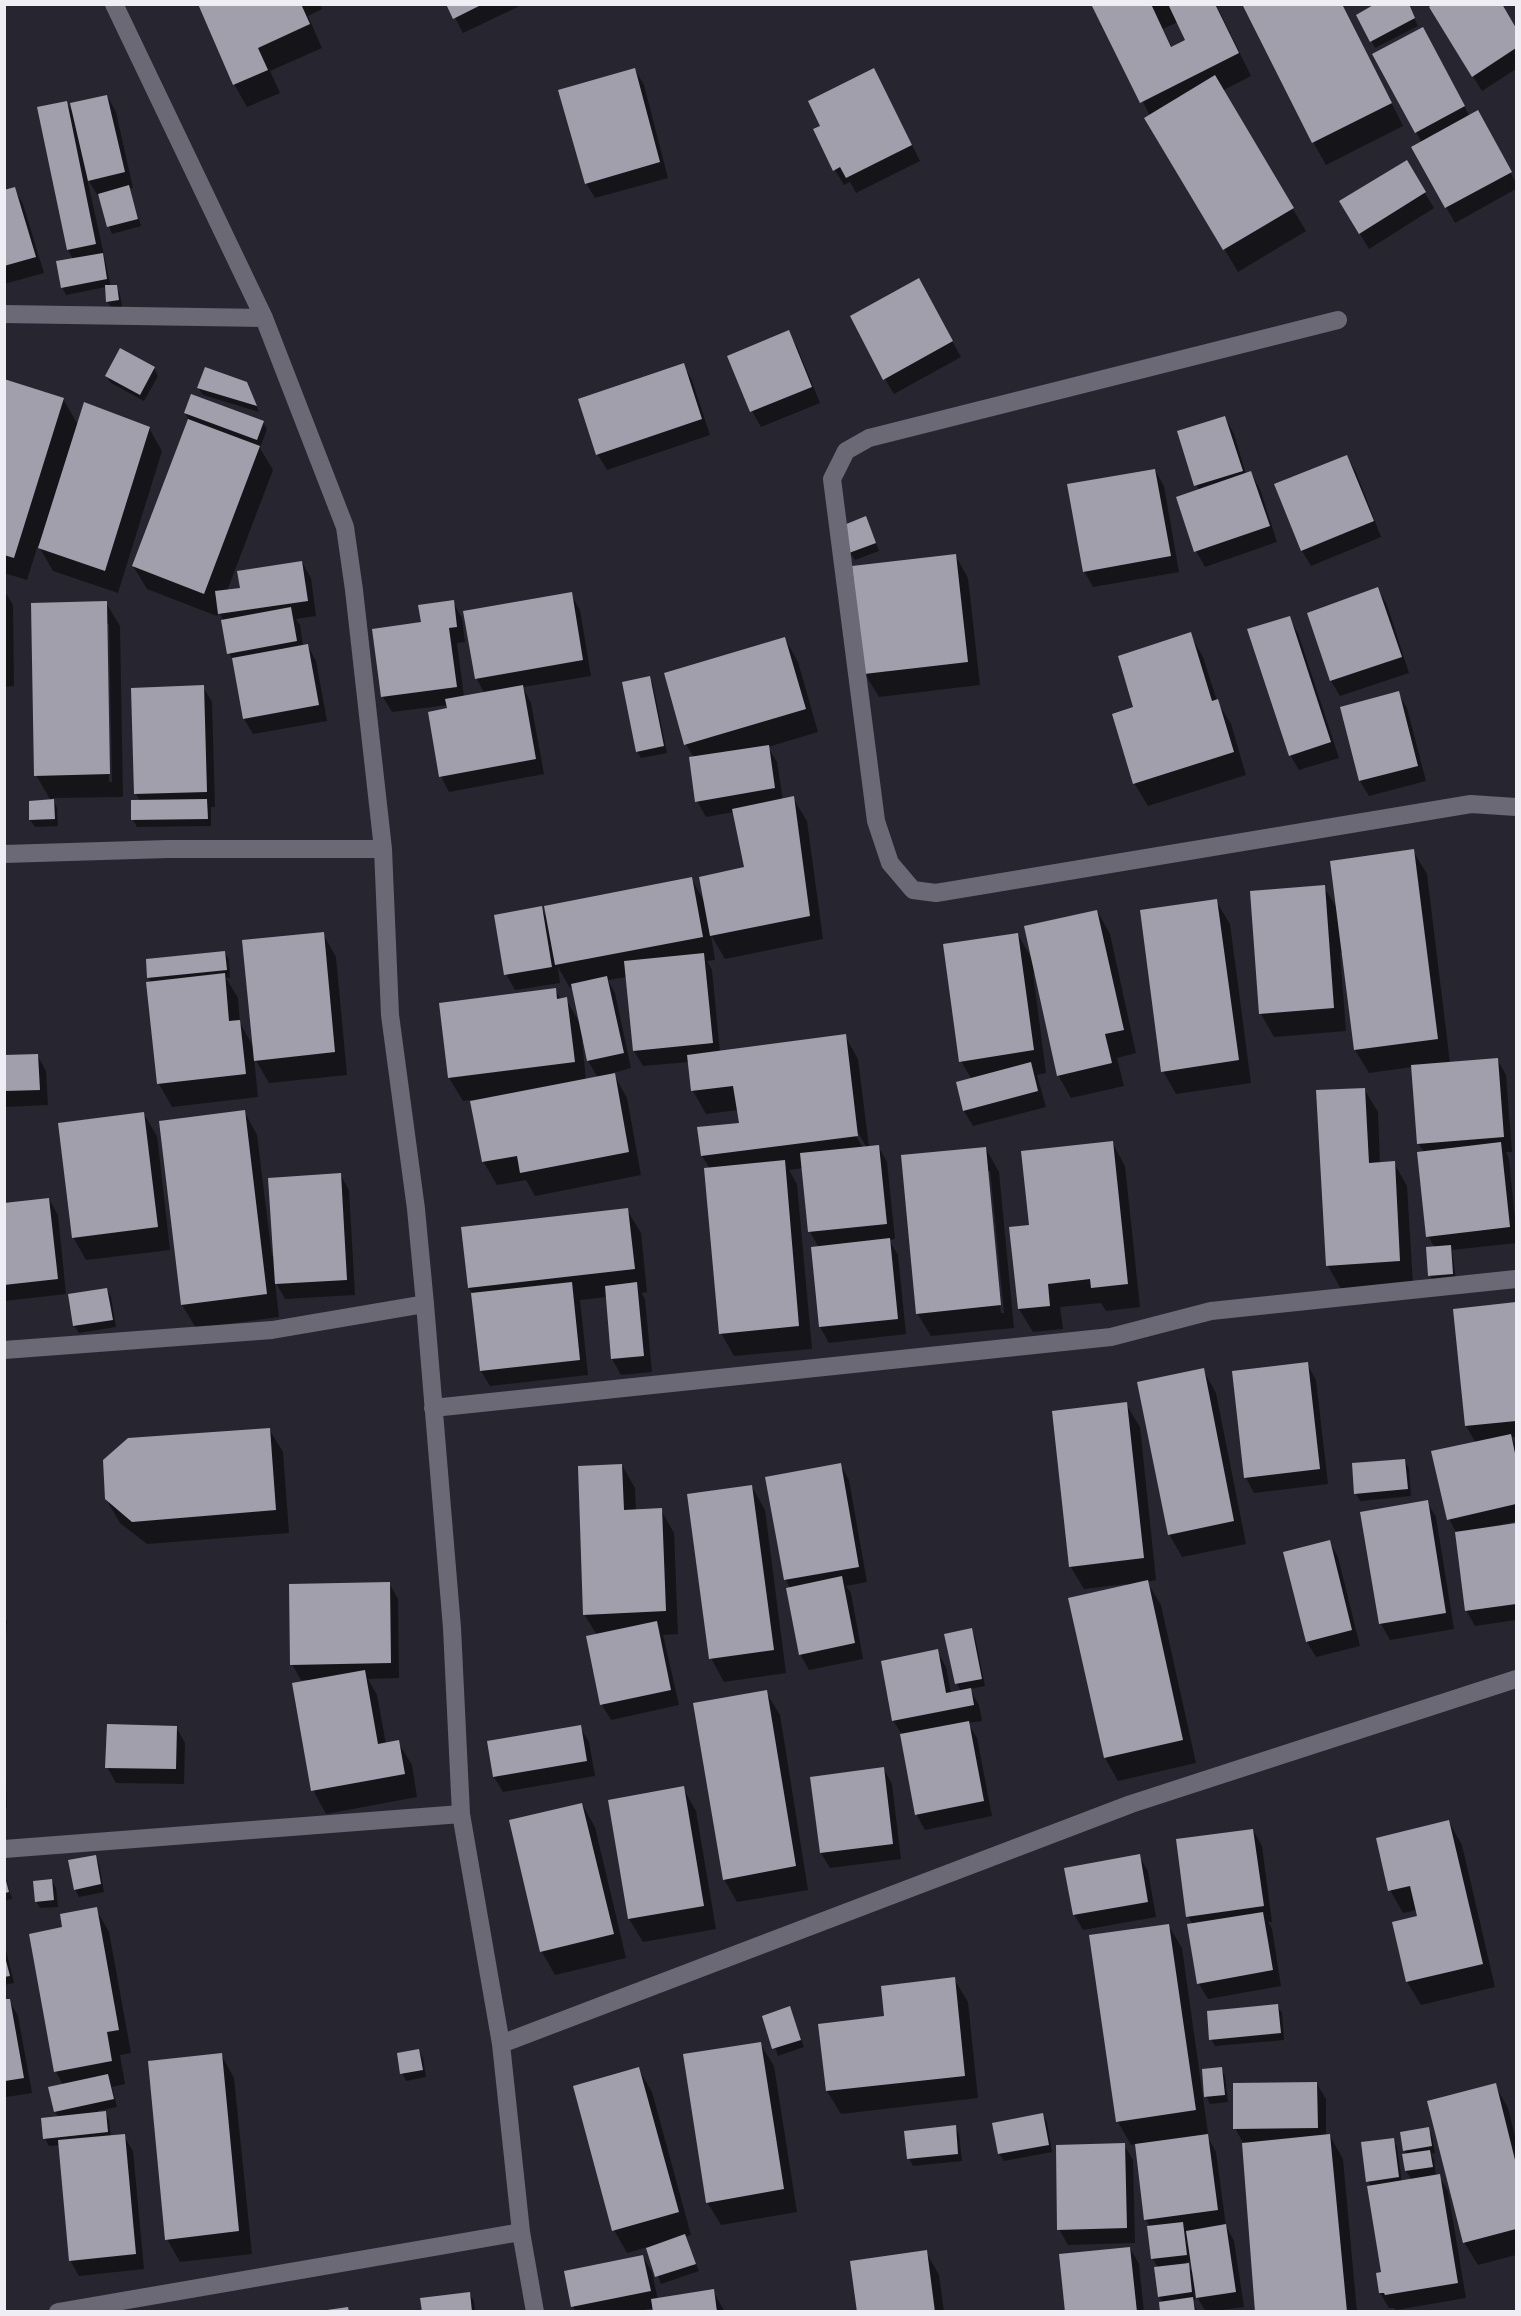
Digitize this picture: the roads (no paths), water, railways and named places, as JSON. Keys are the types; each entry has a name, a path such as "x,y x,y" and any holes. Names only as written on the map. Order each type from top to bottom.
{"street":[{"path":"114,4 264,318 345,527 383,849 390,1015 414,1197 425,1304 452,1628 460,1814 501,2044 520,2232 535,2312"},
{"path":"4,314 264,318"},
{"path":"1338,320 869,438 846,452 832,479 876,821 890,863 913,890 936,893 1471,804 1516,807"},
{"path":"4,854 168,849 383,849"},
{"path":"433,1408 1111,1337 1211,1311 1516,1279"},
{"path":"4,1350 272,1330 425,1304"},
{"path":"501,2044 1131,1804 1516,1679"},
{"path":"4,1849 460,1814"},
{"path":"58,2312 520,2232"}]}
